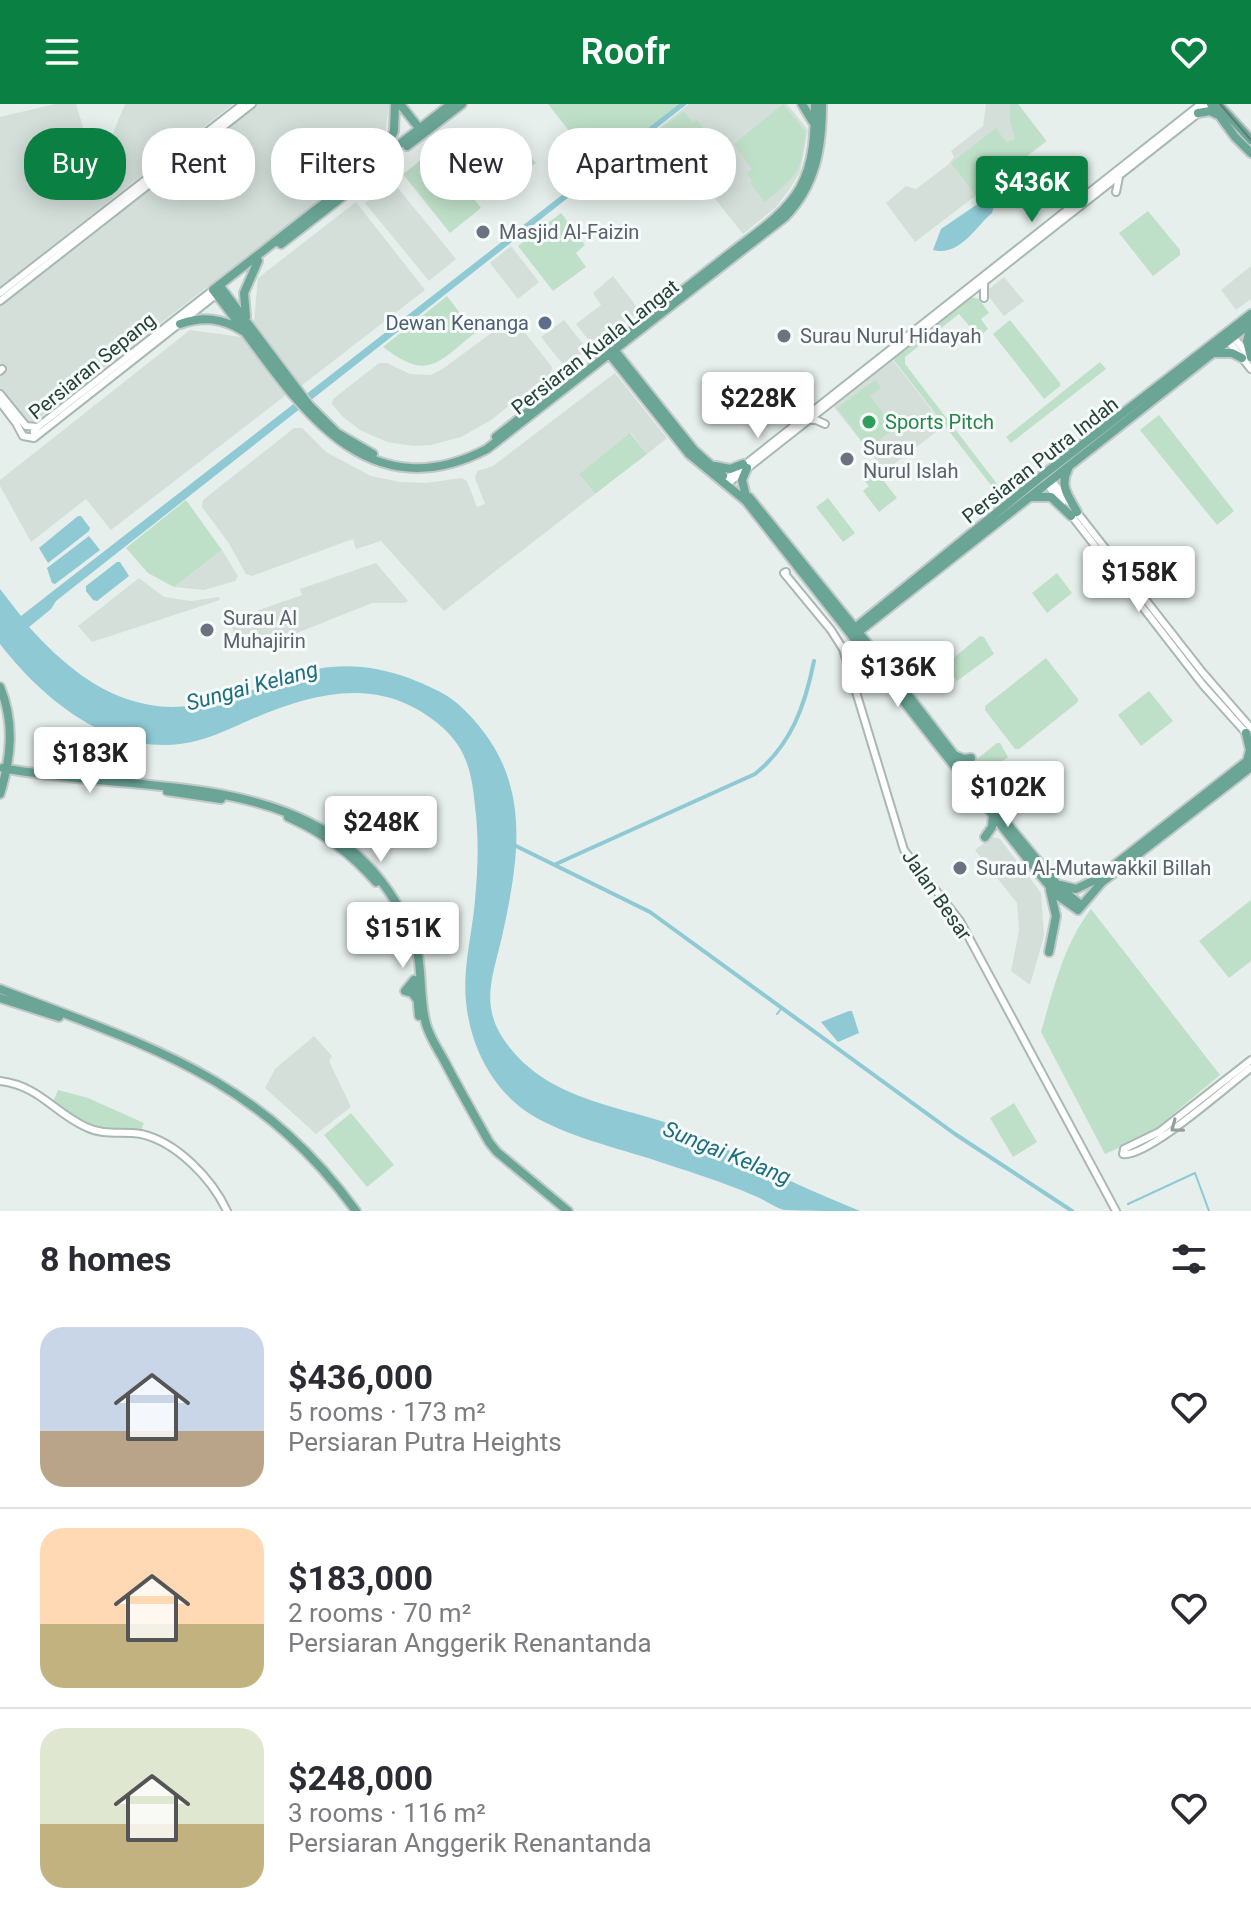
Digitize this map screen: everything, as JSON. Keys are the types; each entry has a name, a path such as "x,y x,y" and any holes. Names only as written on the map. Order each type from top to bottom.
{"main road":[{"path":"397,104 422,128"},
{"path":"394,128 397,104"},
{"path":"407,104 423,128"},
{"name":"Persiaran Sepang","path":"426,128 451,104"},
{"name":"Persiaran Sepang","path":"427,128 462,104"},
{"path":"802,104 814,130"},
{"path":"812,180 815,104"},
{"path":"800,194 812,180 821,142 822,104"},
{"path":"1210,104 1251,153"},
{"path":"1218,104 1251,140"},
{"path":"1198,108 1220,117"},
{"name":"Persiaran Sepang","path":"404,146 420,133"},
{"name":"Persiaran Kuala Langat","path":"299,396 330,435 356,453 394,466 418,468 453,464 476,455 505,437 697,279 705,268 777,215 800,194"},
{"name":"Persiaran Kuala Langat","path":"532,412 777,224 800,194"},
{"name":"Persiaran Sepang","path":"218,290 334,200"},
{"name":"Persiaran Sepang","path":"218,290 334,200"},
{"path":"247,321 244,293 258,261"},
{"path":"218,290 247,321 299,396"},
{"path":"218,290 250,336 299,396"},
{"name":"Persiaran Putra Indah","path":"1024,496 1077,460 1212,354 1251,314"},
{"path":"180,324 197,319 219,320 250,336"},
{"path":"1212,354 1228,352 1248,358 1247,341 1251,324"},
{"name":"Persiaran Putra Indah","path":"854,632 972,539 1064,460 1229,336 1251,324"},
{"path":"623,366 622,349 627,342"},
{"path":"611,350 689,454 745,492 840,610 1011,838 1050,882 1077,906"},
{"path":"601,362 623,366 694,450 746,501 806,579 874,652 969,774 1050,882 1056,916 1049,952"},
{"path":"1048,481 1064,460"},
{"path":"1074,514 1065,493 1064,479 1077,460"},
{"path":"710,464 730,469 745,466 742,480 745,492"},
{"path":"1024,496 1051,497 1074,514"},
{"path":"840,610 857,616 878,612"},
{"path":"874,652 870,633 878,612"},
{"path":"0,687 9,720 12,767 18,773"},
{"path":"0,703 5,727 4,774"},
{"path":"1077,906 1102,882 1248,766 1249,734"},
{"path":"0,794 10,750"},
{"path":"953,754 971,758 969,774"},
{"path":"1050,882 1072,890 1099,878 1248,766"},
{"path":"4,774 9,778 18,773 189,790"},
{"path":"4,774 176,786 266,810 302,823 332,841 377,879 396,902 416,944 427,1028 497,1152 568,1211"},
{"path":"992,813 993,824 987,835 1001,832 1011,838"},
{"path":"1077,906 1099,878"},
{"path":"377,879 411,945 422,1028 489,1151 559,1211"},
{"path":"0,989 146,1045 215,1079 296,1140 356,1211"},
{"path":"0,998 156,1054 221,1088 293,1143 350,1211"}],"street":[{"path":"0,293 243,104"},
{"path":"0,301 252,104"},
{"path":"726,482 1198,108 1210,104"},
{"path":"745,466 965,297 1198,108"},
{"path":"1097,192 1116,191 1120,174"},
{"path":"965,297 983,297 986,280"},
{"name":"Persiaran Sepang","path":"34,438 34,431 39,426 180,324 218,290"},
{"name":"Persiaran Sepang","path":"34,438 218,290"},
{"path":"1229,336 1248,358 1251,369"},
{"path":"0,394 26,426 39,426"},
{"path":"0,402 23,436 34,438"},
{"path":"805,422 816,420 824,423 825,405"},
{"path":"1048,481 1203,685 1249,734"},
{"path":"1074,514 1108,551 1249,734"},
{"path":"1107,561 1105,554 1108,551"},
{"path":"787,554 789,563 786,572 796,572 806,579"},
{"name":"Jalan Besar","path":"786,572 843,649 904,850 960,921 1116,1211"},
{"path":"1203,673 1207,682 1203,685"},
{"path":"1251,1060 1159,1132 1124,1149 1123,1154 1127,1156 1157,1141 1251,1068"},
{"path":"0,1081 24,1085 88,1128 105,1133 141,1134 165,1145 200,1172 215,1189 227,1211"}],"shaded area":[{"path":"55,104 76,104 83,128 24,128 24,200 111,200 0,287 0,117"},
{"path":"125,104 233,104 202,128 142,128 142,175 126,188 126,128 115,128"},
{"path":"257,104 389,104 386,128 271,128 271,200 319,200 30,425 26,423 0,390 0,304 142,193 142,200 255,200 255,128 226,128"},
{"path":"689,104 787,104 808,130 800,172 789,190 776,207 743,234 716,200 736,200 736,128 659,128"},
{"path":"986,104 1018,104 1047,141 915,242 886,203 906,186 916,189 949,164 954,157 951,151 983,126"},
{"path":"404,195 456,259 429,281 365,203 369,200 404,200"},
{"path":"356,202 425,290 301,386 254,322 258,278"},
{"path":"511,246 539,282 518,299 490,263"},
{"path":"1251,266 1251,299 1236,310 1221,290"},
{"path":"613,276 640,311 593,346 576,324 601,305 593,293"},
{"path":"1004,277 1024,301 1004,316 985,292"},
{"path":"509,320 515,320 552,367 551,373 491,420 461,437 431,445 387,442 360,430 332,404 333,399 379,363 387,363 410,374 431,375"},
{"path":"564,320 587,349 565,367 541,337"},
{"path":"190,330 242,337 286,395 111,530 86,499 31,542 0,486 0,480"},
{"path":"892,359 944,426 885,471 833,406"},
{"path":"615,373 667,438 647,454 631,433 579,474 595,494 444,611 381,541 356,549 353,539 252,576 246,574 228,542 202,507 203,500 294,428 302,428 326,452 371,476 426,483 461,478 467,481 477,507 485,504 475,478 477,471 493,466"},
{"path":"222,550 238,576 235,581 204,590 174,587"},
{"path":"376,563 408,601 372,603 297,633 235,637 230,620 302,595 300,589"},
{"path":"139,578 164,597 191,601 219,597 220,600 92,642 78,626"},
{"path":"992,837 1000,839 1041,893 1044,936 1030,985 1011,971 1019,930 1017,903 975,850"},
{"path":"314,1036 332,1056 329,1061 351,1107 316,1134 265,1088 275,1069"}],"green space":[{"path":"548,104 679,104 649,128 567,128"},
{"path":"783,104 805,131 800,165 791,179 765,202 750,183 752,181 747,174 752,169 736,142"},
{"path":"1009,104 1018,104 1046,141 975,194 951,163 996,128 1006,142 1014,140"},
{"path":"684,111 693,123 697,120 703,128 662,128"},
{"path":"420,161 420,195 404,175"},
{"path":"424,200 475,200 481,208 450,233"},
{"path":"1148,211 1180,250 1180,255 1153,276 1119,233"},
{"path":"561,213 585,245 576,253 586,267 553,291 518,246"},
{"path":"447,296 475,333 450,353 441,360 422,366 411,364 383,347"},
{"path":"971,297 979,299 989,313 981,319 988,329 981,335 976,334 959,314 905,357 905,364 1001,489 997,493 893,359"},
{"path":"1010,320 1060,383 1044,399 993,334"},
{"path":"1100,362 1106,369 1011,443 1006,437"},
{"path":"875,380 881,388 870,396 895,428 868,449 837,408"},
{"path":"1159,415 1234,511 1217,525 1140,430"},
{"path":"630,433 647,454 595,494 579,474"},
{"path":"876,471 897,498 879,512 863,491 869,486 864,480"},
{"path":"828,498 855,533 843,542 816,507"},
{"path":"186,500 222,550 174,587 148,573 126,548"},
{"path":"1057,573 1072,593 1047,613 1032,593"},
{"path":"980,636 984,637 994,654 957,681 945,665"},
{"path":"1046,658 1078,702 1015,749 985,706"},
{"path":"1149,691 1173,721 1141,746 1118,715"},
{"path":"997,743 1008,757 978,778 971,769 972,763"},
{"path":"1251,900 1251,961 1229,978 1199,941"},
{"path":"1091,909 1220,1075 1148,1135 1105,1154 1041,1032 1066,953"},
{"path":"58,1090 88,1098 144,1123 139,1136 88,1128 52,1104"},
{"path":"1014,1103 1037,1142 1013,1157 990,1118"},
{"path":"351,1113 394,1165 367,1187 324,1135"}],"water":[{"path":"679,104 687,104 657,128 648,128"},
{"path":"998,182 1007,190 996,198 992,213 959,245 943,251 933,250 941,229 982,201"},
{"name":"Sungai Kelang","path":"556,200 565,200 56,601 29,627 81,675 111,693 145,704 182,707 200,704 315,670 341,666 400,675 453,700 482,729 498,755 509,782 515,810 516,839 510,900 490,992 494,1019 510,1048 548,1081 569,1092 687,1130 779,1176 860,1211 784,1210 716,1181 567,1132 537,1118 509,1097 485,1065 477,1048 467,1009 466,970 478,853 470,773 463,753 450,735 420,711 397,700 373,694 349,693 301,701 199,740 153,745 127,740 78,718 56,702 17,664 0,644 0,589 21,616"},
{"path":"78,516 90,528 89,531 48,563 39,548"},
{"path":"89,536 100,550 55,584 52,583 47,568"},
{"path":"117,562 129,576 97,601 93,600 86,586"},
{"path":"852,1011 859,1033 838,1042 821,1022"}],"waterway":[{"path":"556,864 755,774 768,763 795,724 814,661"},
{"path":"514,845 650,912 955,1134 1072,1211"},
{"path":"777,1014 781,1009"},
{"path":"1128,1204 1195,1173 1209,1211"}],"tram line":[{"path":"1220,104 1251,140"}],"place":[{"name":"Masjid Al-Faizin","path":"483,232"},
{"name":"Dewan Kenanga","path":"545,323"},
{"name":"Surau Nurul Hidayah","path":"784,336"},
{"name":"Sports Pitch","path":"869,422"},
{"name":"Surau Nurul Islah","path":"847,459"},
{"name":"Surau Al Muhajirin","path":"207,630"},
{"name":"Surau Al-Mutawakkil Billah","path":"960,868"}]}
